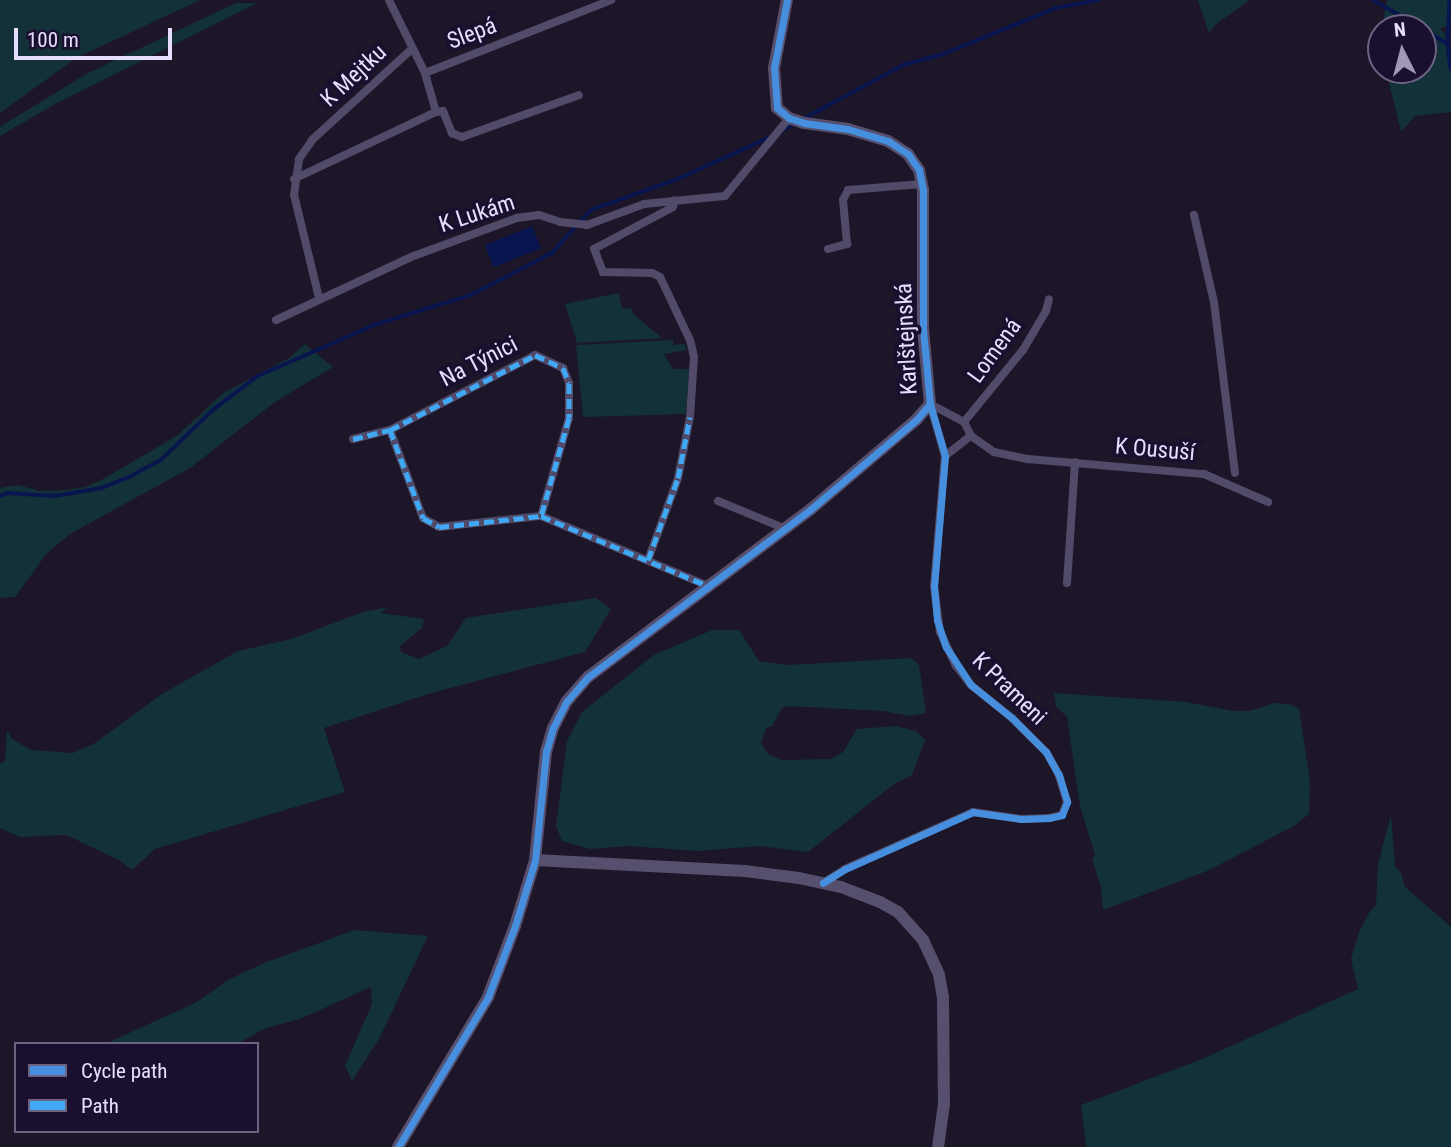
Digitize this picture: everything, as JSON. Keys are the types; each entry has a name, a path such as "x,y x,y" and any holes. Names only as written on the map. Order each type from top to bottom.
{"main road":[{"path":"788,0 777,48 774,84 777,107 789,118"},
{"name":"Karlštejnská","path":"398,1147 488,997 515,926 535,860 546,752 560,714 575,691 617,654 786,529 916,421 930,404 923,329 922,184 916,164 895,144 863,133 789,118"},
{"path":"535,860 745,871 823,883 880,902 898,912 923,940 939,975 944,1021 944,1104 938,1147"}],"street":[{"path":"389,0 412,49"},
{"name":"Slepá","path":"425,73 611,0"},
{"name":"K Mejtku","path":"294,179 299,159 313,139 412,49 425,73 436,112"},
{"path":"319,298 294,195 294,179 436,112 443,111 452,133 462,137 579,95"},
{"name":"K Lukám","path":"276,320 411,257 517,218 540,215 560,222 587,225 644,204 729,194 789,118"},
{"path":"828,248 846,244 843,200 848,190 922,184"},
{"path":"648,560 678,478 690,417 694,357 690,340 660,277 652,272 603,272 594,248 673,207 675,200"},
{"path":"1194,215 1214,302 1235,473"},
{"name":"Lomená","path":"964,422 1023,350 1046,311 1049,299"},
{"name":"Na Týnici","path":"353,439 390,430 536,355 563,368 569,383 569,418 541,516"},
{"path":"930,404 964,422 971,436 945,456 930,404"},
{"path":"390,430 423,518 439,527 541,516 708,586"},
{"name":"K Ousuší","path":"971,436 994,452 1204,474 1268,502"},
{"name":"K Prameni","path":"823,883 845,869 974,812 1021,819 1049,818 1062,815 1067,802 1059,775 1046,752 1012,718 971,685 956,666 940,632 934,586 945,456"},
{"path":"1067,583 1075,462"},
{"path":"718,501 786,529"}],"green space":[{"path":"0,0 200,0 76,58 0,113"},
{"path":"1198,0 1250,0 1216,24 1209,33"},
{"path":"1387,0 1451,0 1451,24 1440,29 1446,35 1451,67 1451,112 1415,116 1401,132 1389,84 1437,84 1437,14 1384,14"},
{"path":"236,3 257,3 57,103 0,136 0,127 86,74"},
{"path":"619,293 622,309 632,308 633,314 662,338 577,343 565,304"},
{"path":"673,340 673,345 685,344 686,350 664,354 673,369 689,369 686,414 583,417 576,345"},
{"path":"305,344 333,367 275,402 190,468 70,534 47,553 15,597 0,598 0,488 18,485 40,491 86,487 178,435 223,393 289,358"},
{"path":"596,598 611,609 585,652 428,694 324,728 345,792 155,849 132,870 119,860 66,835 20,837 0,828 0,764 5,761 7,731 12,739 31,750 73,753 95,743 162,694 238,651 291,639 363,612 389,607 380,613 424,619 422,628 400,646 401,652 419,659 447,646 466,618"},
{"path":"712,630 739,630 759,661 788,665 911,658 919,665 926,713 910,716 883,711 788,706 782,708 772,726 766,728 761,743 768,754 781,760 831,759 843,752 857,729 896,726 916,731 925,740 912,775 894,784 808,852 761,846 697,851 629,846 590,849 562,841 556,826 567,741 582,712 654,655"},
{"path":"1054,693 1186,702 1233,711 1249,711 1275,703 1289,704 1299,709 1310,781 1309,814 1294,826 1207,871 1103,910 1101,887 1092,859 1095,855 1080,806 1067,717 1056,706"},
{"path":"1391,815 1395,866 1401,873 1405,887 1451,927 1451,1147 1086,1147 1081,1105 1202,1059 1358,989 1351,959 1359,932 1376,905 1378,864"},
{"path":"355,930 428,936 380,1037 352,1081 345,1066 372,1004 371,987 300,1019 266,1028 241,1042 109,1042 197,1002 228,980 264,963"}],"shaded area":[{"path":"532,226 541,248 494,267 485,245"}],"waterway":[{"path":"805,118 903,65 941,55 1056,8 1099,0"},
{"path":"1373,0 1398,14"},
{"path":"1450,0 1448,44 1451,70"},
{"path":"1437,37 1448,44"},
{"path":"781,131 796,123"},
{"path":"0,496 8,493 55,496 102,488 129,477 161,460 213,410 258,376 374,325 471,295 552,253 591,210 678,179 768,138"}],"marked path":[{"path":"353,439 390,430 535,355 563,368 569,383 569,418 541,516"},
{"path":"648,560 678,478 690,417"},
{"path":"390,430 423,518 439,527 541,516 708,586"}],"cycle path":[{"path":"787,0 774,68 777,108 789,118 804,123 848,129 888,141 908,154 919,170 923,190 923,329 930,404 945,456 934,586 937,620 946,647 971,685 1012,718 1046,752 1059,775 1067,802 1062,815 1049,818 1021,819 973,812 845,869 823,883"},
{"path":"398,1147 488,997 515,926 535,860 546,752 553,728 567,701 588,677 811,509 916,420 930,404"}]}
